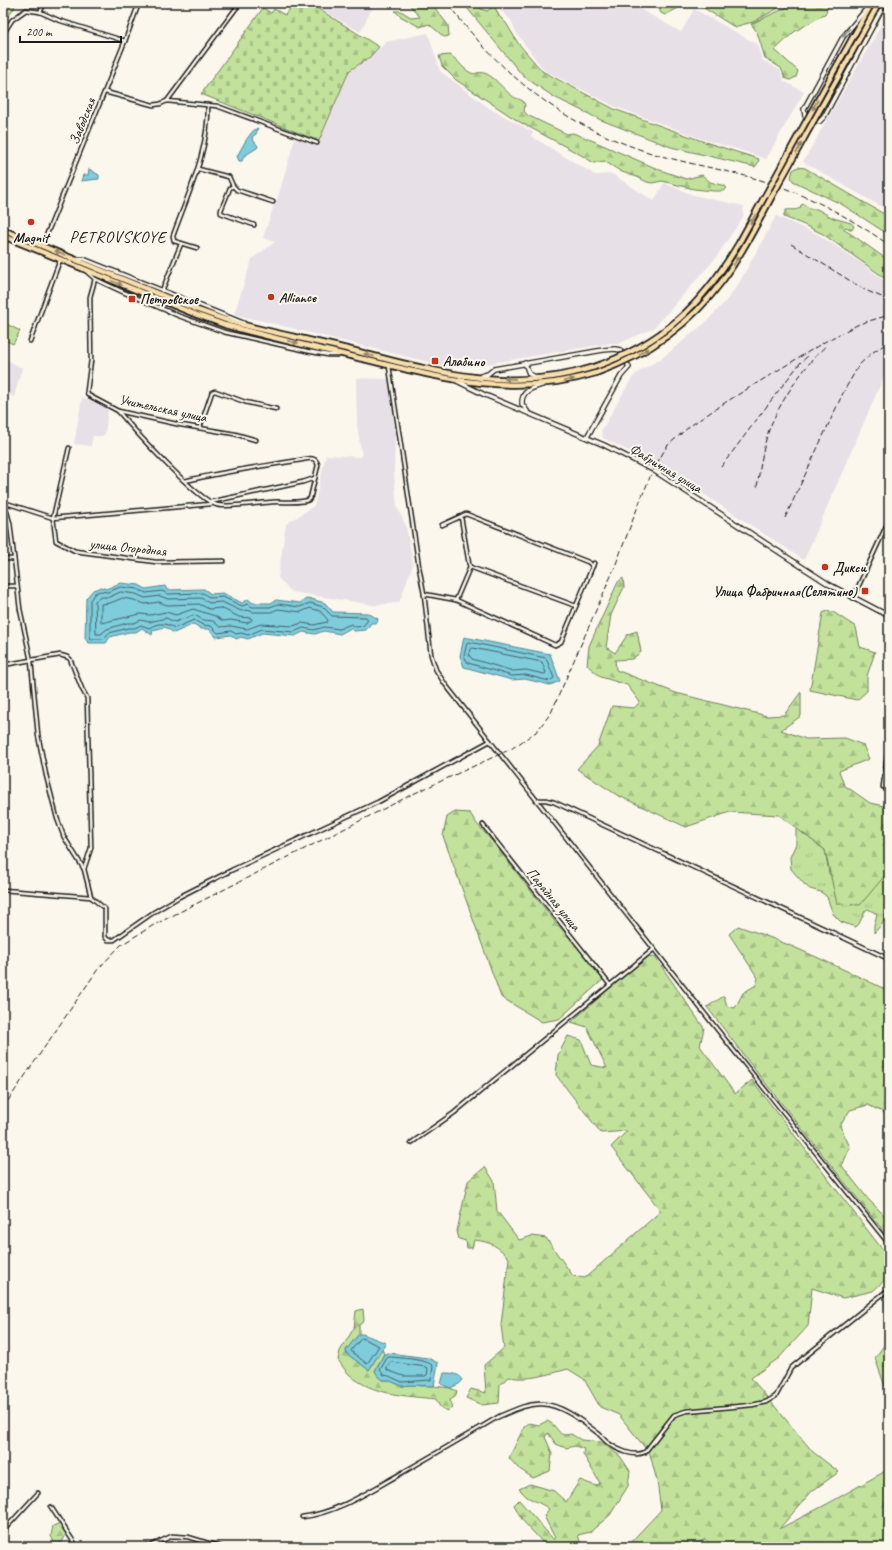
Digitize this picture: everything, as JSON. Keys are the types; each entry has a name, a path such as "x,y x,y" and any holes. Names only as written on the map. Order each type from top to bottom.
{"highway":[{"path":"3,230 198,310 252,327 444,373 512,380 545,378 572,374 630,353 662,333 691,308 710,287 739,243 871,3"},
{"path":"3,236 84,270 225,325 389,365 455,380 499,385 542,385 596,373 633,358 666,338 696,312 715,291 733,266 879,3"}],"street":[{"path":"40,12 45,3"},
{"name":"Заводская","path":"42,246 139,3"},
{"path":"104,92 153,105 167,101 240,3"},
{"path":"871,3 843,37 804,108 804,113 808,120 816,122 822,119 885,3"},
{"path":"3,34 15,17 26,10 40,12 64,22 125,41"},
{"path":"859,39 876,20"},
{"path":"167,101 217,106 317,143"},
{"path":"197,248 174,241 172,236 198,169 208,120 208,106"},
{"path":"198,169 229,177 233,186 237,190 272,202"},
{"path":"233,186 227,194 221,213 254,225"},
{"path":"162,291 181,244"},
{"path":"72,258 84,260 236,319 252,327"},
{"path":"30,340 60,260"},
{"path":"84,270 95,279 179,316 224,332 321,354 348,355"},
{"name":"Учительская улица","path":"95,279 90,297 91,360 87,391 88,395 118,411 181,425 235,434 256,440"},
{"path":"476,377 488,374 494,369 525,363 603,350 614,349 621,352 629,367 619,381 587,437"},
{"path":"525,363 530,375 545,378"},
{"path":"389,365 417,560 424,594 431,655 436,670 445,684 536,800 889,1244"},
{"name":"Фабричная улица","path":"455,380 587,437 653,470 813,574 853,598 889,616"},
{"path":"531,414 524,408 522,398 526,392 542,385"},
{"path":"200,427 212,392 215,391 245,402 276,409"},
{"path":"118,411 146,442 185,481 211,503 217,506 288,501 305,502 310,499 318,465 312,458 232,471 185,481"},
{"path":"53,518 69,448"},
{"path":"4,502 53,518 211,503 315,478"},
{"path":"4,502 10,523 20,608 31,661 38,735 57,818 64,837 84,869 91,897 105,909 104,937 108,940 114,940 154,912 179,897 232,870 378,802 490,741"},
{"path":"424,594 456,600 555,645 561,642 594,564 466,514 442,525"},
{"path":"456,600 470,568 461,517"},
{"name":"улица Огородная","path":"53,518 56,541 75,551 156,562 224,560"},
{"path":"853,598 889,520"},
{"path":"3,559 14,559"},
{"path":"470,568 576,606"},
{"path":"3,586 17,586"},
{"path":"3,665 60,655 66,657 70,659 82,690 87,698 91,848 84,869"},
{"path":"889,741 883,787 889,788"},
{"path":"536,800 554,802 889,959"},
{"name":"Парадная улица","path":"483,825 610,985"},
{"path":"3,890 91,897"},
{"path":"411,1143 454,1113 654,949"},
{"path":"302,1517 313,1516 331,1510 367,1492 498,1417 533,1404 552,1405 561,1409 614,1446 635,1455 641,1454 674,1415 686,1411 752,1405 773,1399 791,1368 889,1289"},
{"path":"3,1532 38,1493"},
{"path":"51,1507 77,1547"},
{"path":"148,1547 172,1536 188,1537 221,1547"}],"shaded area":[{"path":"310,3 375,3 360,32"},
{"path":"499,3 629,3 681,32 694,9 757,44 762,60 780,70 784,81 804,92 766,159 705,140 614,106 544,70 517,34 511,20 501,11"},
{"path":"889,11 889,211 803,162"},
{"path":"428,33 440,71 489,108 533,132 531,136 595,175 612,174 654,201 664,183 693,195 744,206 743,217 715,259 654,328 618,344 611,343 487,364 444,366 234,314 252,259 275,242 263,238 278,197 295,138 318,146 348,73 370,58 386,42"},
{"path":"776,216 819,235 860,262 889,284 889,365 804,560 665,469 603,438 601,431 632,378 641,370 662,358 705,323 725,302 739,283"},
{"path":"3,358 22,368 14,397 3,392"},
{"path":"356,378 389,379 395,434 394,473 397,507 406,526 413,564 399,603 374,605 292,592 278,578 286,524 314,506 326,455 362,457 357,425"},
{"path":"82,398 100,402 107,407 108,410 105,434 102,436 93,436 91,446 74,444"}],"green space":[{"path":"3,3 9,3 15,7 3,22"},
{"path":"295,3 309,3 379,47 370,57 349,71 319,141 201,94 263,8 271,13 274,9 285,15"},
{"path":"408,3 431,3 448,25 449,36 444,37 429,24 420,27 400,16 395,11 401,11 412,18 420,17"},
{"path":"463,3 478,3 481,9 487,11 491,8 489,3 493,3 499,16 506,23 518,43 542,71 614,109 705,142 759,159 758,163 755,167 671,147 601,120 554,97 523,76"},
{"path":"656,3 694,3 682,6 665,15 661,13"},
{"path":"696,3 788,3 753,22 736,28"},
{"path":"796,3 828,3 826,13 794,32 775,50 798,71 796,77 790,80 785,78 781,68 765,58 757,32 751,24"},
{"path":"450,55 470,73 485,73 489,75 512,96 523,101 525,105 524,111 527,115 567,134 573,133 660,170 686,179 702,175 710,182 725,186 727,188 723,191 714,191 694,189 662,181 652,183 622,172 604,161 594,163 518,121 456,80 442,66 439,56"},
{"path":"798,167 805,168 884,214 889,218 889,235 843,205 793,181 791,177 793,170"},
{"path":"804,204 810,209 817,209 833,218 851,223 854,226 852,230 846,227 843,229 889,261 889,281 823,234 784,217 786,210 798,209"},
{"path":"3,322 20,331 13,344 3,339"},
{"path":"623,578 624,587 611,615 606,647 615,653 628,634 637,631 641,652 632,659 615,660 616,670 676,693 767,716 784,715 801,692 801,716 781,730 806,739 845,738 863,745 869,759 839,771 844,785 870,803 889,807 889,873 887,873 860,905 837,904 825,850 779,815 730,812 686,827 617,795 577,769 598,746 612,706 634,708 640,702 627,685 601,677 587,665 589,646 618,582"},
{"path":"827,611 833,612 856,627 860,647 875,652 867,676 867,691 857,700 810,690 823,613"},
{"path":"455,812 470,813 477,824 556,923 606,977 559,1019 542,1022 501,997 443,836 447,817"},
{"path":"796,828 825,850 829,874 889,873 889,911 885,915 883,923 874,933 874,925 877,914 868,909 865,911 856,927 841,922 833,914 827,897 821,892 810,889 791,869 790,857 796,844"},
{"path":"738,926 796,948 889,991 889,1115 868,1105 850,1110 840,1126 850,1147 842,1166 868,1199 886,1217 889,1215 889,1238 755,1070 707,1007 724,996 727,1006 735,1008 743,993 756,985 758,978 729,934"},
{"path":"655,957 704,1028 700,1046 735,1094 752,1080 889,1258 889,1276 873,1291 843,1298 812,1288 808,1326 779,1358 751,1378 813,1452 839,1472 812,1491 779,1529 889,1469 889,1547 713,1547 705,1539 692,1547 626,1547 661,1510 657,1481 650,1454 619,1415 600,1407 584,1379 568,1369 531,1378 509,1377 500,1384 499,1403 482,1405 466,1398 471,1389 486,1393 484,1365 504,1348 501,1325 509,1258 490,1243 474,1240 472,1248 467,1248 466,1241 459,1239 457,1231 468,1181 485,1167 494,1181 497,1211 519,1240 532,1236 546,1238 573,1276 585,1278 661,1211 611,1147 627,1131 601,1133 556,1075 558,1055 568,1036 581,1040 591,1065 607,1068 587,1027 571,1022 645,958"},
{"path":"889,1296 889,1398 875,1358 887,1341 885,1301"},
{"path":"363,1309 364,1321 359,1325 359,1334 346,1350 347,1354 369,1370 382,1349 384,1354 375,1371 383,1380 388,1380 402,1386 434,1386 450,1388 457,1391 455,1397 450,1400 452,1408 447,1411 440,1407 436,1399 379,1391 359,1382 347,1372 338,1360 340,1351 354,1328 356,1311"},
{"path":"547,1421 551,1423 560,1433 566,1435 571,1434 581,1440 601,1442 620,1456 630,1471 628,1486 610,1515 590,1532 578,1535 581,1544 576,1547 547,1547 523,1521 514,1505 519,1500 554,1540 555,1538 544,1516 549,1509 527,1497 519,1489 530,1484 554,1491 566,1502 580,1480 596,1486 600,1483 583,1454 584,1449 575,1446 566,1448 556,1444 548,1433 545,1437 552,1453 550,1471 533,1478 518,1468 509,1458 524,1427 529,1423 539,1425"},
{"path":"58,1524 66,1526 68,1531 62,1542 55,1544 51,1536 53,1526"}],"water":[{"path":"258,128 256,134 252,137 258,146 257,148 244,156 242,161 239,161 237,156 252,132"},
{"path":"89,169 99,175 99,179 81,181 83,175 88,175"},
{"path":"120,583 139,585 146,589 165,586 167,590 204,589 211,594 223,593 242,603 248,599 253,603 271,603 276,600 300,603 308,598 325,603 333,612 368,613 378,619 377,623 371,623 366,630 354,631 351,628 340,634 324,631 315,634 303,632 295,636 262,633 248,639 241,637 236,639 231,635 216,637 209,629 201,629 194,624 174,633 165,627 153,630 152,635 142,628 136,632 129,632 110,637 106,643 89,643 85,639 86,598 93,590 101,587 106,589"},
{"path":"464,637 550,654 560,681 550,685 525,679 512,680 464,667 460,656"},
{"path":"359,1334 363,1334 386,1343 369,1370 347,1354 346,1350"},
{"path":"389,1353 428,1358 438,1363 434,1386 402,1386 388,1380 383,1380 375,1371 384,1354"},
{"path":"444,1373 452,1373 463,1380 459,1384 450,1388 441,1384"}],"railway":[{"path":"447,3 485,49 506,69 527,88 574,120 600,133 644,151 675,160 757,179 792,191 826,206 858,224 889,245"},
{"path":"791,244 865,290 889,300"},
{"path":"3,1108 98,969 121,945 152,926 413,794 511,749 536,732 551,713 614,569 653,470 667,446 690,426 726,402 826,341 859,324 889,315"},
{"path":"785,518 844,391 859,365 873,352 889,342"},
{"path":"757,487 765,442 774,417 802,372 827,345"},
{"path":"721,467 779,390 801,362 808,356"}],"place":[{"name":"Magnit","path":"31,222"},
{"name":"Alliance","path":"271,297"},
{"name":"Петровское","path":"132,299"},
{"name":"Алабино","path":"435,361"},
{"name":"Дикси","path":"825,567"},
{"name":"Улица Фабричная(Селятино)","path":"865,591"}],"district":[{"name":"PETROVSKOYE","path":"118,236"}]}
